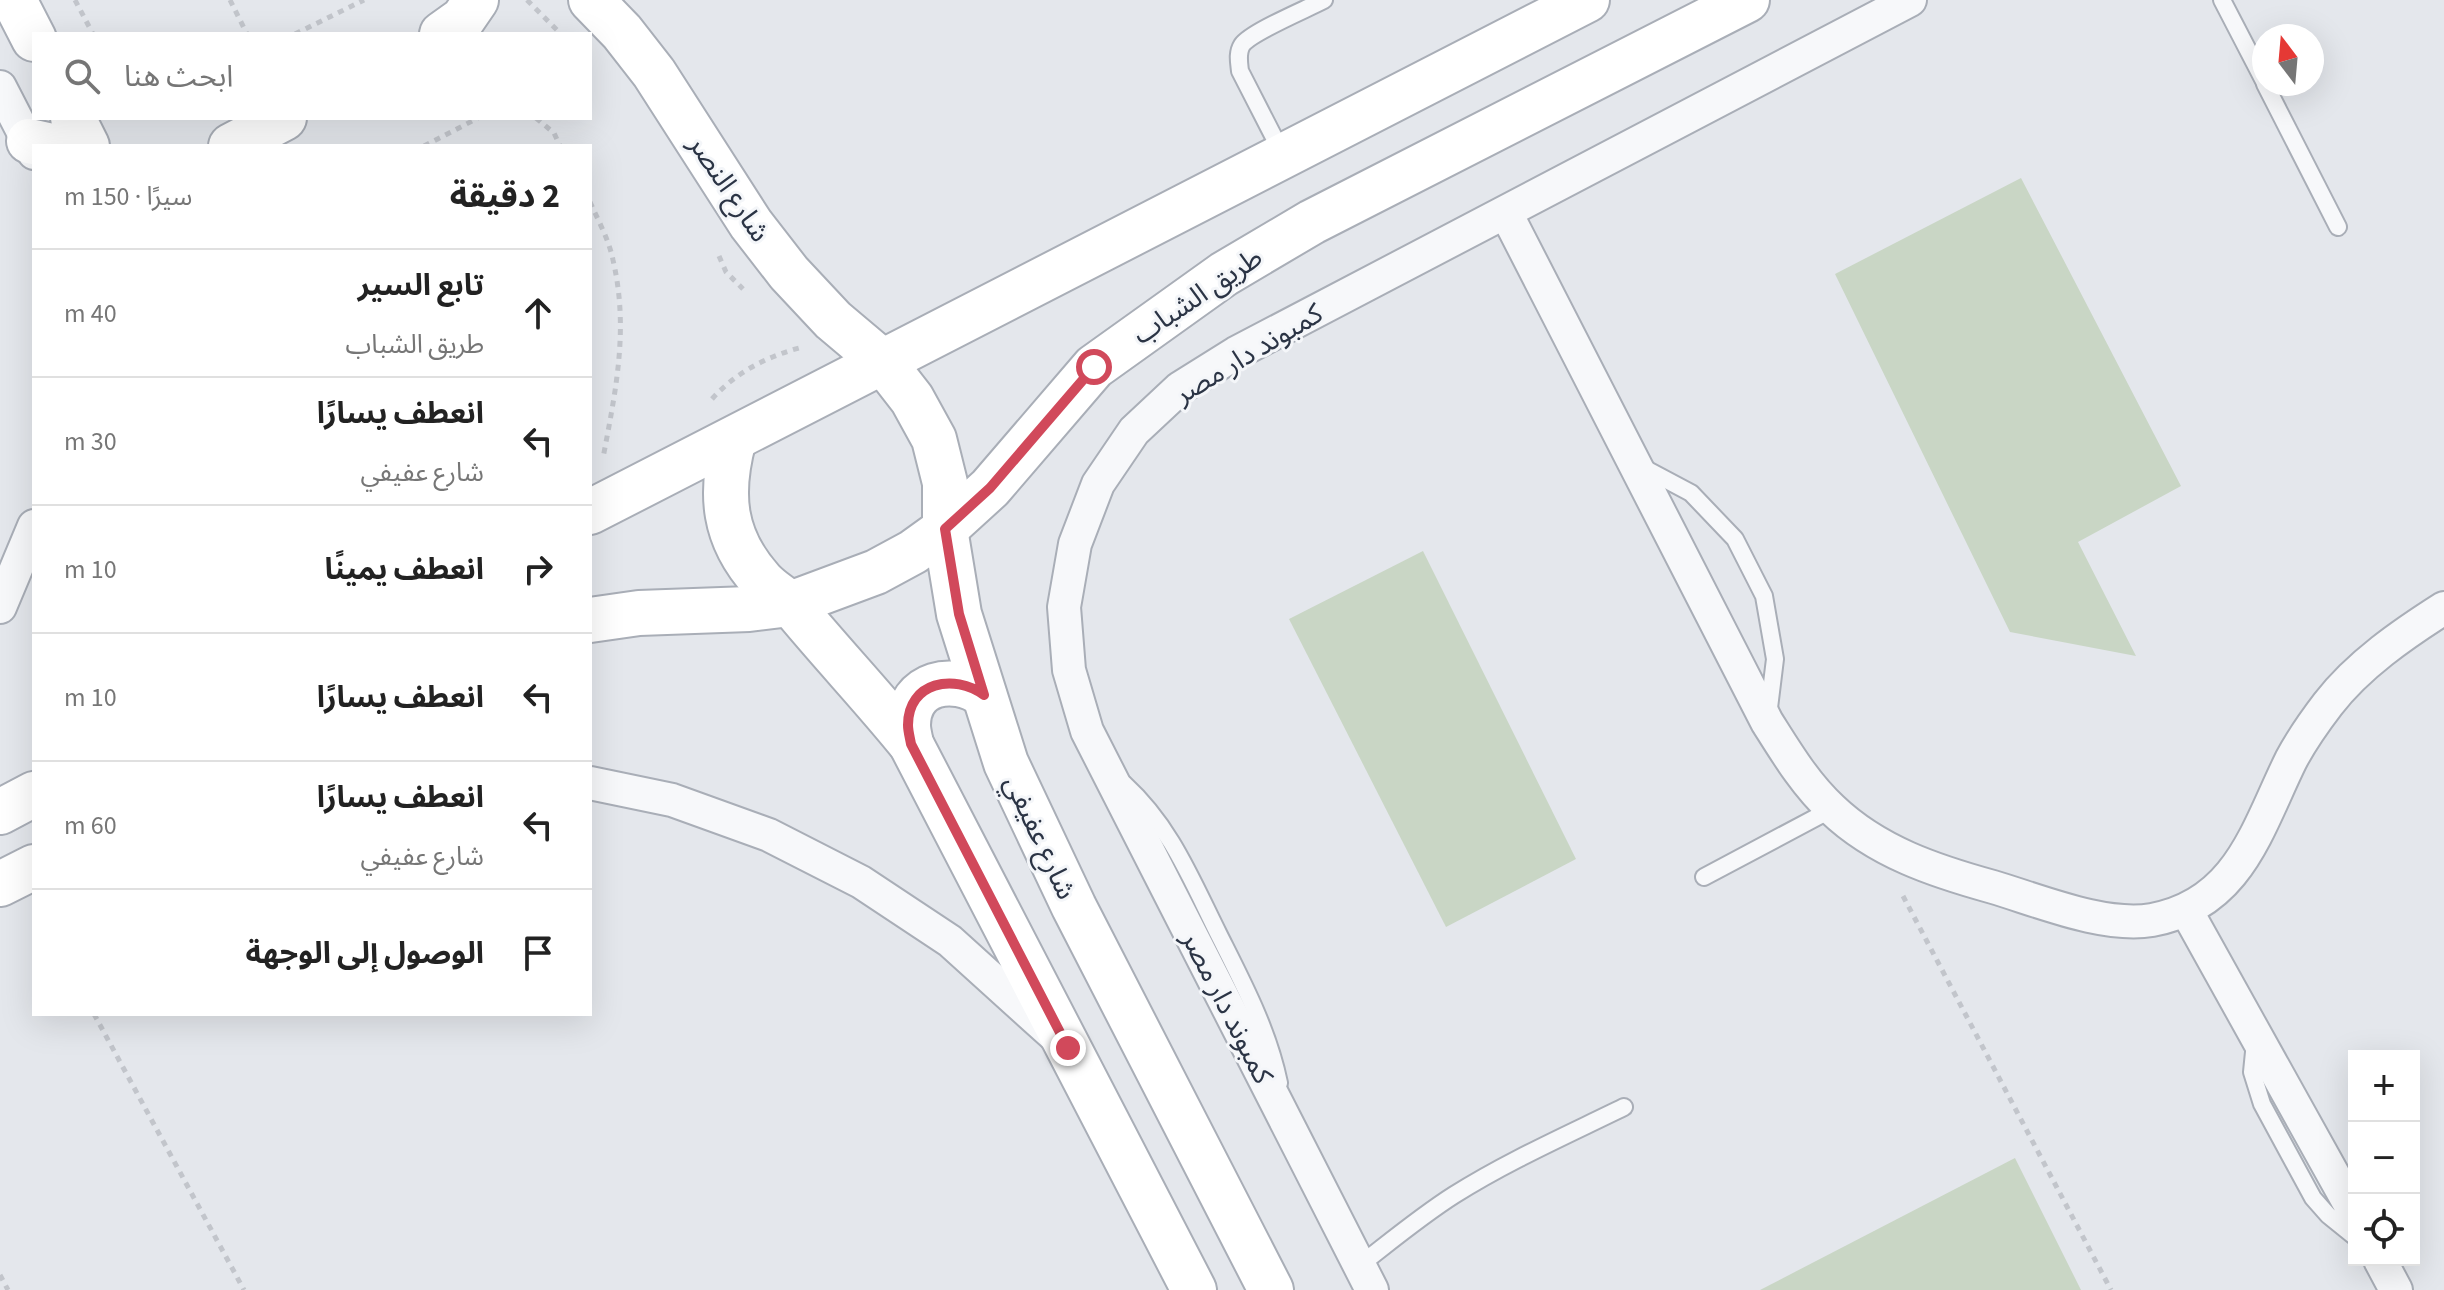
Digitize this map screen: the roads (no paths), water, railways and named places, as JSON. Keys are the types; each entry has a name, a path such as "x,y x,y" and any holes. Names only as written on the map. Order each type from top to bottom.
{"street":[{"path":"14,0 32,35"},
{"path":"445,32 463,19 476,0"},
{"name":"شارع النصر","path":"591,0 617,16 751,224 789,273 833,320 884,363"},
{"path":"592,511 1587,0"},
{"name":"طريق الشباب","path":"592,620 639,613 749,609 790,604 876,572 913,552 945,529 990,488 1094,367 1224,274 1326,215 1747,0"},
{"name":"كمبوند دار مصر","path":"1366,1278 1087,731 1069,670 1064,607 1075,544 1098,484 1134,431 1180,388 1236,353 1910,0"},
{"path":"0,87 36,144"},
{"path":"74,120 86,144"},
{"path":"235,144 280,120"},
{"path":"1506,213 1767,722 1796,768 1832,809 1875,842 1924,866 2114,921 2151,920 2186,910 2211,895 2232,876 2249,853 2294,755 2329,703 2374,658 2444,608"},
{"name":"شارع عفيفي","path":"884,363 912,399 934,439 945,483 945,529 959,614 1006,763 1036,831 1271,1290"},
{"path":"734,439 725,470 725,501 731,531 745,560 764,584 790,604 911,744 1194,1290"},
{"path":"0,607 32,531"},
{"path":"911,744 908,723 911,709 919,696 930,688 943,682 958,682 972,686 984,695"},
{"path":"592,783 672,800 769,835 861,882 950,941 1068,1048"},
{"path":"0,812 32,795"},
{"path":"0,884 32,868"},
{"path":"2186,910 2348,1201"},
{"path":"2383,1266 2396,1290"}],"lane":[{"path":"1284,156 1240,71 1238,57 1242,45 1253,36 1324,0"},
{"path":"2222,0 2252,58"},
{"path":"2272,96 2338,227"},
{"path":"1635,463 1691,493 1735,539 1757,582 1764,596 1775,659 1767,722"},
{"path":"1704,877 1832,809"},
{"path":"2256,1033 2252,1072 2262,1104 2313,1198 2348,1231"},
{"path":"1366,1278 1406,1228 1454,1195 1505,1165 1624,1107"}]}
